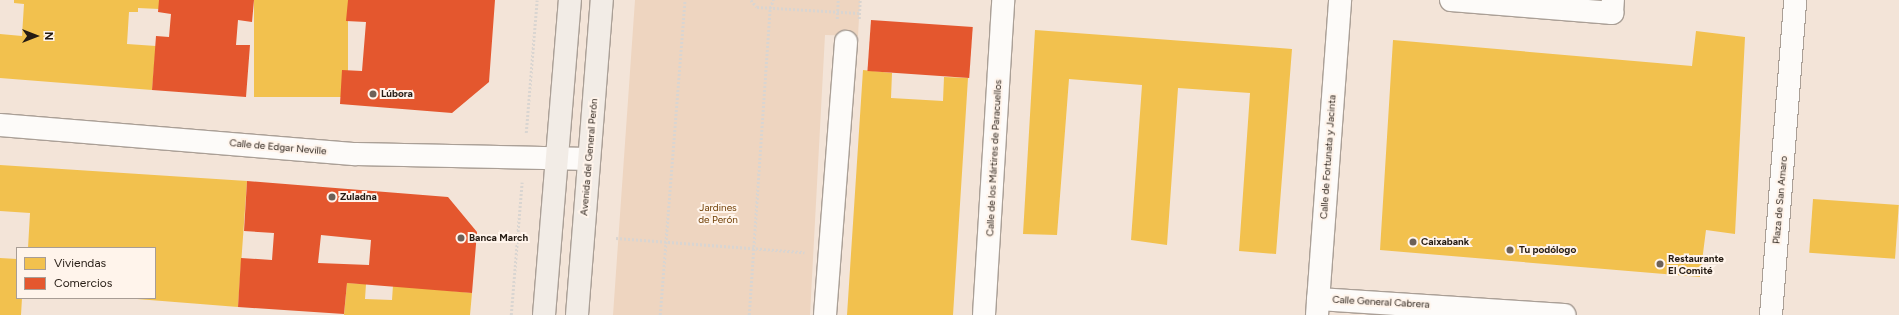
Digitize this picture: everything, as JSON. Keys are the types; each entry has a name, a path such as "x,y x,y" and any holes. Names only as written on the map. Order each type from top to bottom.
{"main road":[{"path":"544,315 570,0"},
{"name":"Avenida del General Perón","path":"576,315 602,0"}],"street":[{"name":"Calle de los Mártires de Paracuellos","path":"984,315 1003,0"},
{"name":"Calle de Fortunata y Jacinta","path":"1318,307 1340,0"},
{"path":"1451,0 1612,13 1613,0"},
{"name":"Plaza de San Amaro","path":"1771,315 1796,0"},
{"path":"825,315 846,42"},
{"name":"Calle de Edgar Neville","path":"0,125 356,154 588,159"},
{"name":"Calle General Cabrera","path":"1318,307 1564,315"}],"path":[{"path":"660,315 685,0"},
{"path":"751,0 757,7 859,13"},
{"path":"749,315 770,8 773,0"},
{"path":"616,238 806,252"}],"green space":[{"name":"Jardines de Perón","path":"635,0 860,0 858,36 825,35 810,315 613,315"}],"building: Viviendas":[{"path":"14,0 159,0 159,9 138,8 138,12 129,12 127,44 156,46 152,90 0,78 0,34 22,36 24,4 14,3"},
{"path":"254,0 348,0 348,97 254,97"},
{"path":"1035,30 1292,49 1276,254 1239,251 1250,93 1178,88 1167,245 1131,240 1142,85 1069,79 1057,235 1023,234"},
{"path":"1696,31 1745,37 1735,234 1706,230 1700,277 1380,250 1393,40 1692,66"},
{"path":"863,70 892,73 891,98 943,101 944,77 968,78 953,315 847,315"},
{"path":"0,165 247,181 238,307 137,299 156,299 156,247 28,247 30,213 0,211"},
{"path":"1813,199 1899,205 1895,259 1809,253"},
{"path":"0,258 16,259 16,299 22,299 21,315 0,315"},
{"path":"347,283 366,284 365,299 392,300 393,285 472,293 470,315 344,315"}],"building: Comercios":[{"path":"159,0 254,0 252,22 238,20 236,45 250,45 246,97 152,90 156,36 169,37 171,14 158,12"},
{"path":"348,0 495,0 489,82 452,113 340,104 342,70 362,71 366,22 346,21"},
{"path":"871,20 973,27 969,78 867,71"},
{"path":"247,181 448,197 477,232 472,293 347,283 344,314 238,307 241,258 272,260 274,233 244,231","holes":["321,235 371,240 369,265 318,263"]}],"place":[{"name":"Lúbora","path":"373,94"},
{"name":"Zuladna","path":"332,197"},
{"name":"Banca March","path":"461,238"},
{"name":"Caixabank","path":"1413,242"},
{"name":"Tu podólogo","path":"1510,250"},
{"name":"Restaurante El Comité","path":"1660,264"}]}
